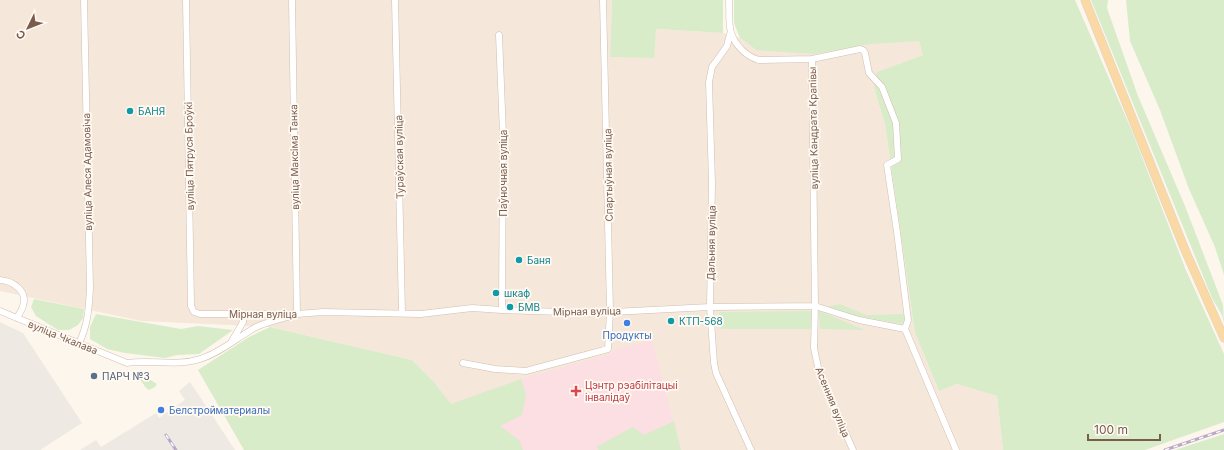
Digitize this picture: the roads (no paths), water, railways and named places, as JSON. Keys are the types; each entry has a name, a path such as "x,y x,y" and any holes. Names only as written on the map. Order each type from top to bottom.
{"main road":[{"path":"1085,0 1186,250 1224,338"}],"street":[{"name":"вуліца Алеся Адамовіча","path":"79,343 88,317 90,288 84,0"},
{"name":"вуліца Пятруся Броўкі","path":"186,0 191,306 194,312"},
{"name":"вуліца Максіма Танка","path":"292,0 297,314"},
{"name":"Тураўская вуліца","path":"395,0 402,313"},
{"name":"Спартыўная вуліца","path":"463,363 495,369 526,371 608,349 610,311 603,0"},
{"path":"729,0 730,34 734,42 752,58 758,60 812,59"},
{"name":"Дальняя вуліца","path":"730,34 727,46 712,68 709,82 712,183 710,307 716,373 751,450"},
{"name":"Паўночная вуліца","path":"499,35 503,134 502,310"},
{"name":"вуліца Кандрата Крапівы","path":"815,306 812,59 860,49 863,50 869,73 882,87 896,123 898,159 887,165 898,232 908,320 908,325 905,329"},
{"path":"0,280 9,281 19,288 24,306 17,318"},
{"name":"Мірная вуліца","path":"194,312 200,314 297,314 323,312 430,313 472,308 594,313 710,307 815,306 859,320 905,329"},
{"name":"Асенняя вуліца","path":"815,306 814,348 818,367 826,390 853,450"},
{"name":"вуліца Чкалава","path":"0,310 127,363 143,361 171,363 186,362 206,357 230,344"},
{"path":"230,344 244,322 244,317 240,313"},
{"path":"230,344 262,325 297,314"},
{"path":"905,329 956,450"}],"railway":[{"path":"1165,450 1224,430"},
{"path":"166,435 176,450"}],"place":[{"name":"БАНЯ","path":"130,111"},
{"name":"Баня","path":"519,260"},
{"name":"шкаф","path":"496,293"},
{"name":"БМВ","path":"510,307"},
{"name":"КТП-568","path":"671,321"},
{"name":"Продукты","path":"627,323"},
{"name":"ПАРЧ №3","path":"94,376"},
{"name":"Цэнтр рэабілітацыі інвалідаў","path":"576,391"},
{"name":"Белстройматериалы","path":"161,410"}]}
